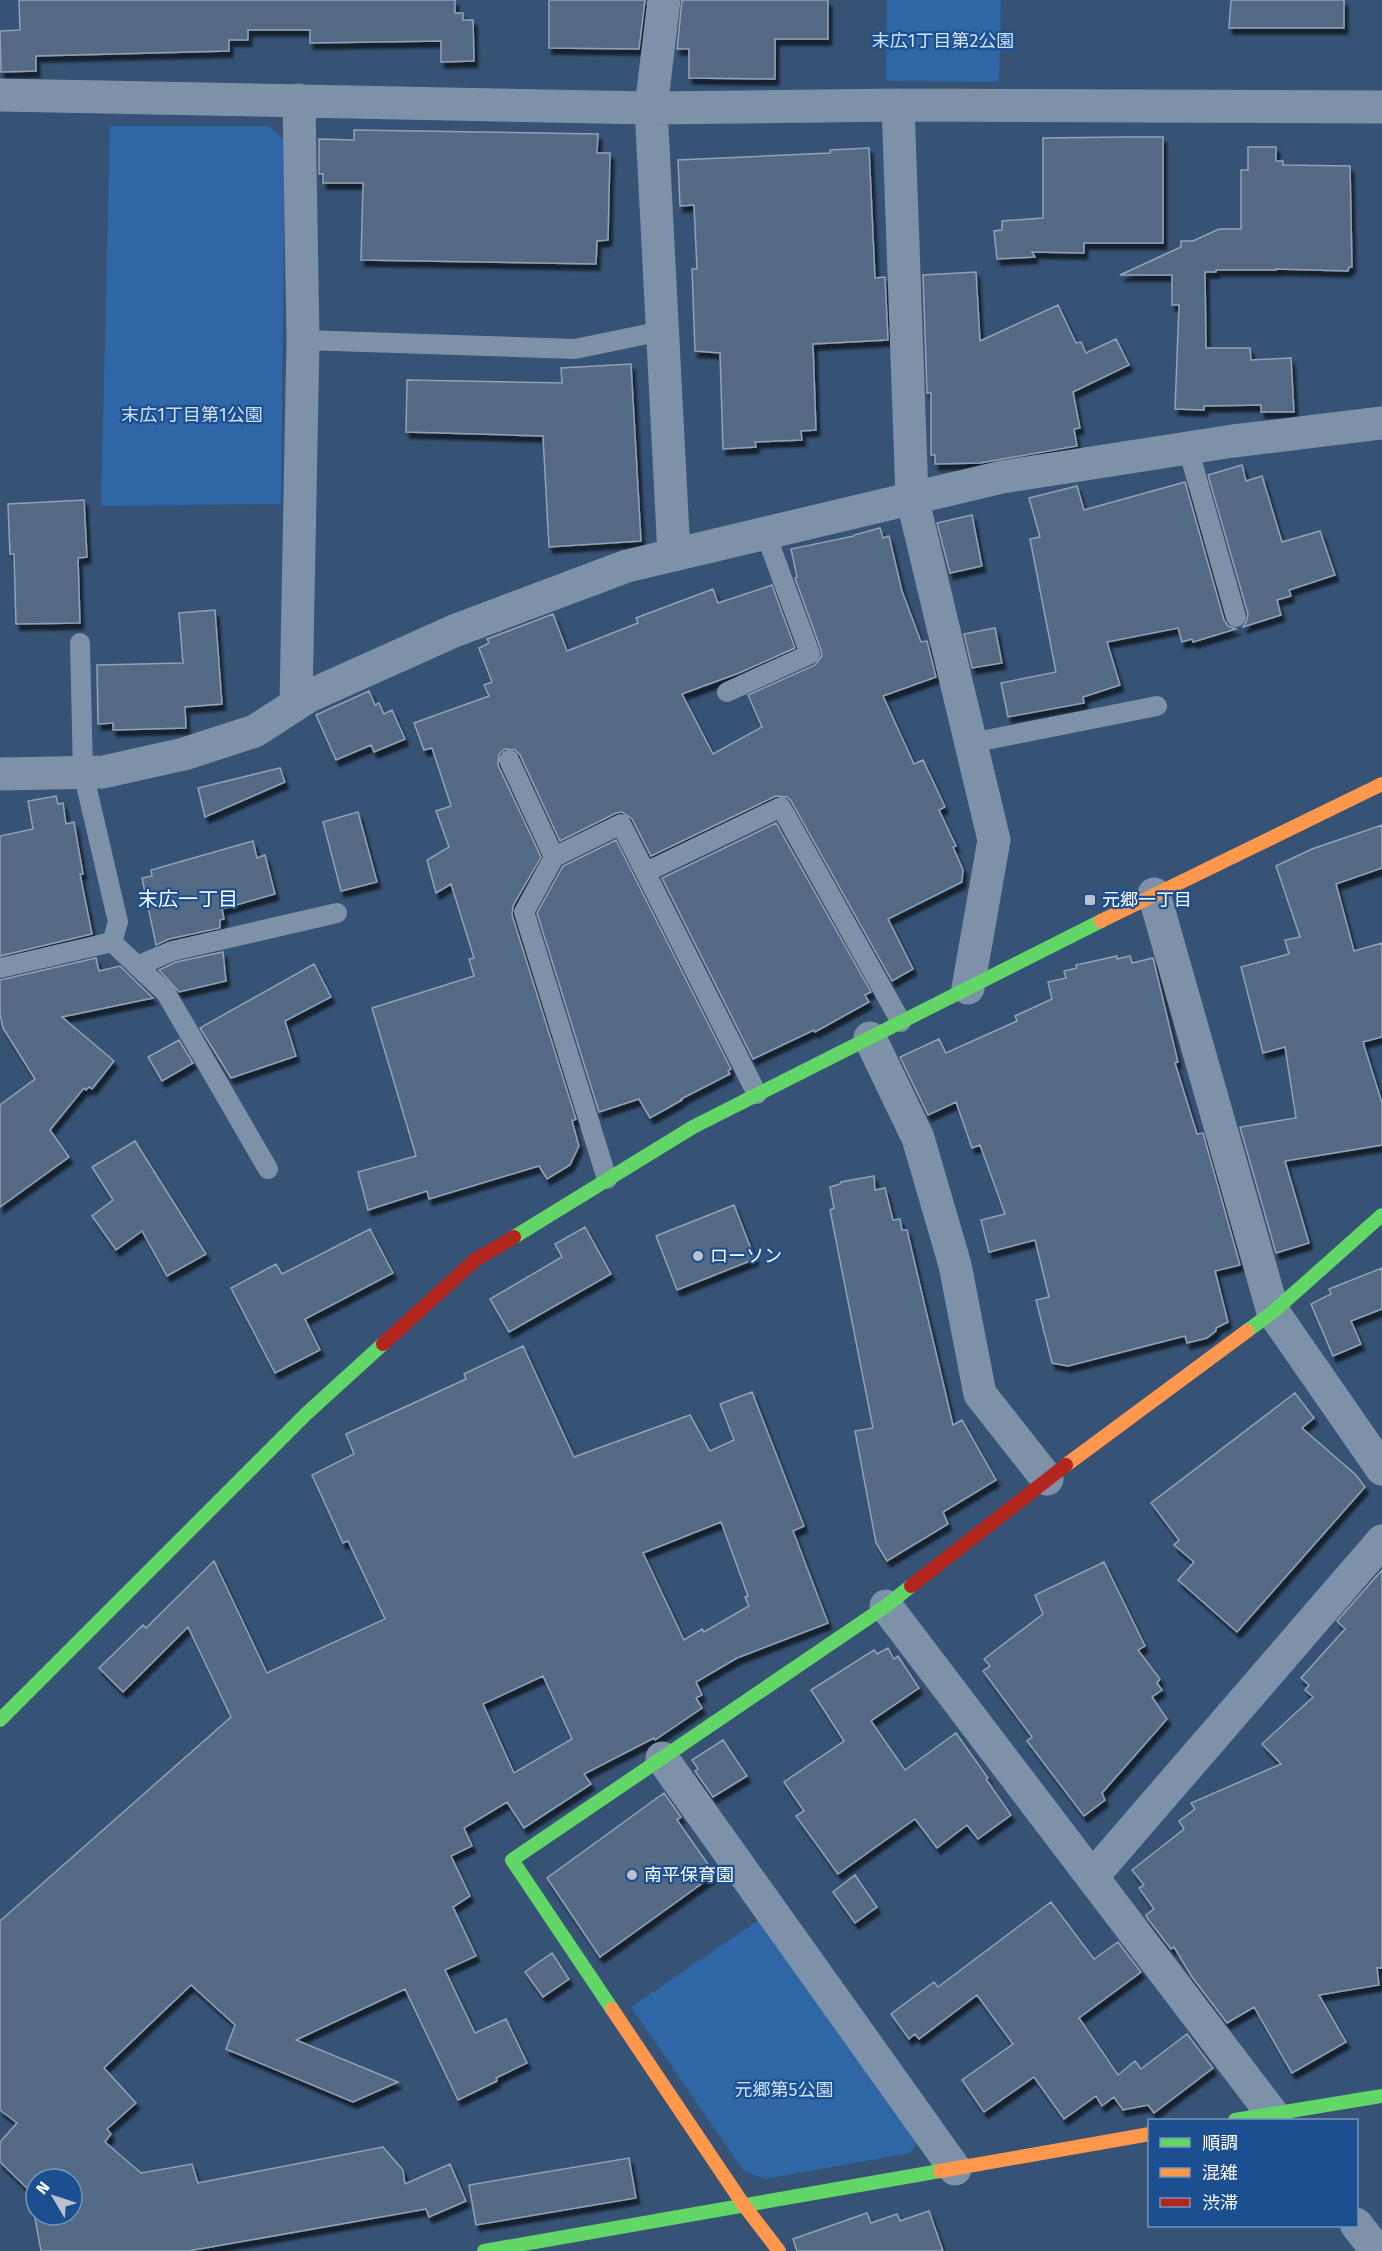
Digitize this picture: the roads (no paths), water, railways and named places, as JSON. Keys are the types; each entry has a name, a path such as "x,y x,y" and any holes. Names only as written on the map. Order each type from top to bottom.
{"street":[{"path":"664,0 651,108 674,555"},
{"path":"0,95 651,108 898,105 1382,107"},
{"path":"296,704 303,340 299,100"},
{"path":"898,105 912,497 994,840 968,988"},
{"path":"0,774 103,772 184,754 255,730 309,696 454,631 627,566 1002,477 1188,448 1382,423"},
{"path":"0,1720 306,1414 475,1260 693,1126 1154,894 1382,784"},
{"path":"1154,894 1273,1312 1382,1469"},
{"path":"870,1038 918,1138 955,1265 980,1394 1047,1479"},
{"path":"779,2251 743,2204 512,1860 886,1606 1047,1479 1273,1312 1382,1215"},
{"path":"1092,1877 1382,1541"},
{"path":"886,1606 1275,2118 1382,2096"},
{"path":"662,1758 955,2169"},
{"path":"484,2251 1148,2134"},
{"path":"1358,2227 1377,2251"}],"lane":[{"path":"303,340 575,349 662,331"},
{"path":"1188,448 1236,617"},
{"path":"727,692 810,654 765,532"},
{"path":"80,643 83,772 118,922 112,942"},
{"path":"971,744 1157,706"},
{"path":"509,759 554,857"},
{"path":"646,872 781,807 901,1022"},
{"path":"608,1179 524,912 554,857 621,824 757,1094"},
{"path":"137,966 172,951 337,913"},
{"path":"112,942 166,993 268,1169"},
{"path":"0,968 112,942"}],"place":[{"name":"元郷一丁目","path":"1090,900"},
{"name":"ローソン","path":"698,1256"},
{"name":"南平保育園","path":"632,1875"}],"district":[{"name":"末広一丁目","path":"188,899"}],"park label":[{"name":"末広1丁目第2公園","path":"943,41"},
{"name":"末広1丁目第1公園","path":"192,415"},
{"name":"元郷第5公園","path":"784,2090"}]}
